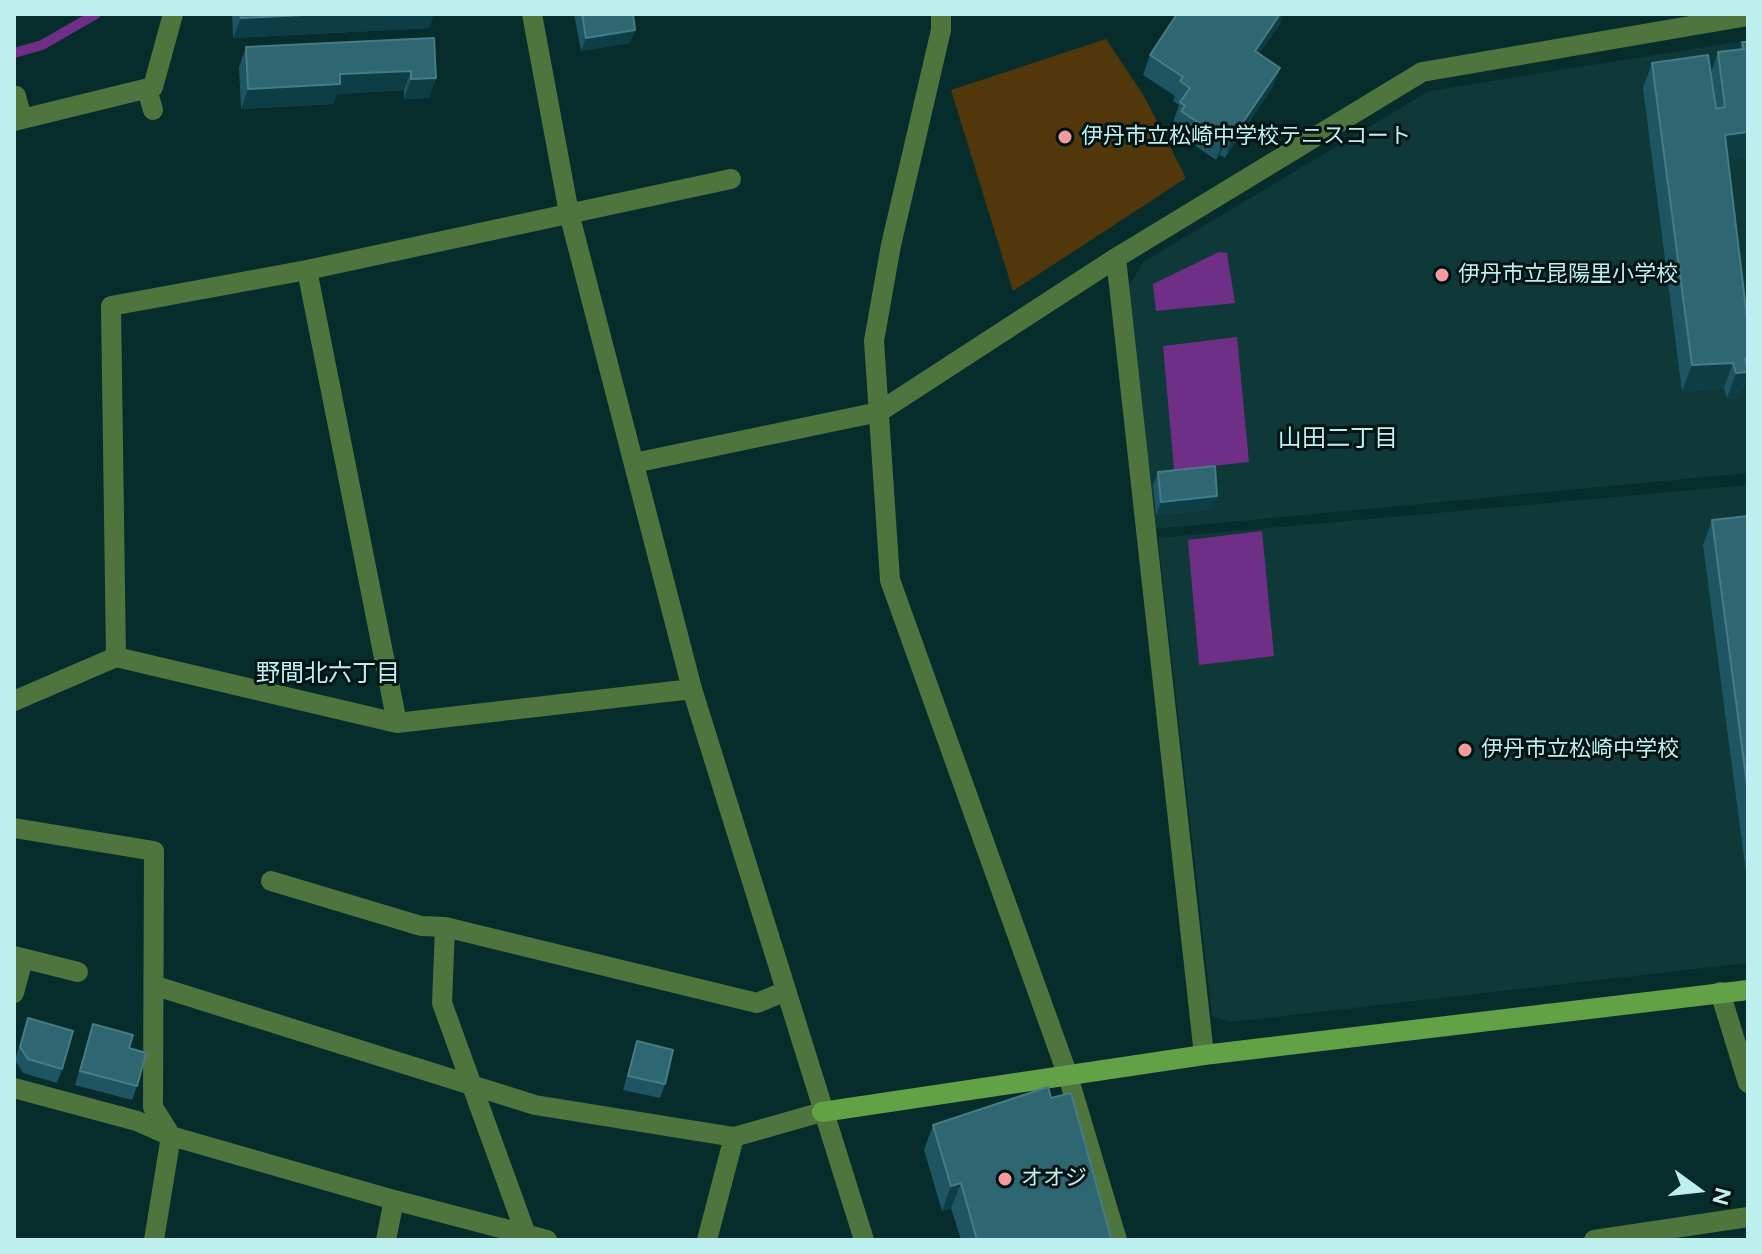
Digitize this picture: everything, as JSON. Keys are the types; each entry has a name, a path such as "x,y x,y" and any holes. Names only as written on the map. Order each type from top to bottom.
{"street":[{"path":"16,96 18,120 153,87 173,14"},
{"path":"532,14 569,213 692,689 864,1240"},
{"path":"941,14 941,30 891,245 874,341 890,580 1068,1076 1117,1240"},
{"path":"634,463 879,412 1116,258 1422,72 1748,16"},
{"path":"147,89 153,110"},
{"path":"116,657 111,306 307,270 731,179"},
{"path":"1116,258 1204,1055"},
{"path":"307,270 397,723"},
{"path":"14,701 116,657 397,723 692,689"},
{"path":"14,828 154,851 156,986 153,1107 171,1136 154,1240"},
{"path":"271,881 421,926 445,927 757,1003 786,991"},
{"path":"445,927 442,1003 528,1237"},
{"path":"14,993 18,958 78,972"},
{"path":"156,986 535,1105 734,1137 822,1112 1204,1055 1748,990"},
{"path":"1720,992 1748,1083"},
{"path":"14,1088 137,1121 171,1136 394,1200 547,1240"},
{"path":"707,1240 734,1137"},
{"path":"386,1240 394,1200"},
{"path":"1594,1240 1748,1217"}],"shaded area":[{"name":"伊丹市立松崎中学校テニスコート","path":"1106,39 1144,96 1186,178 1013,291 951,90"},
{"name":"伊丹市立昆陽里小学校","path":"1748,40 1748,473 1155,529 1128,288 1143,262 1429,91"},
{"path":"1219,252 1227,253 1235,303 1156,311 1153,284"},
{"path":"1237,337 1249,462 1174,470 1163,346"},
{"name":"伊丹市立松崎中学校","path":"1748,485 1748,963 1230,1022 1212,1016 1158,538"},
{"path":"1262,531 1274,656 1199,665 1188,540"}],"building":[{"path":"240,14 325,14 241,18"},
{"path":"582,14 633,14 635,30 586,38"},
{"path":"1177,14 1280,14 1255,51 1280,68 1232,138 1227,135 1224,140 1181,111 1185,106 1180,102 1190,88 1180,81 1183,77 1150,55"},
{"path":"434,38 436,78 411,79 411,71 340,74 340,84 248,89 246,47"},
{"path":"1742,42 1748,42 1748,132 1725,135 1748,326 1748,359 1745,359 1748,372 1736,373 1733,363 1692,365 1652,63 1708,55 1716,109 1725,107 1718,52 1744,49"},
{"path":"1215,466 1217,496 1161,502 1158,472"},
{"path":"1748,516 1748,792 1712,520"},
{"path":"28,1018 73,1031 62,1069 28,1059 20,1047"},
{"path":"93,1024 133,1035 129,1048 146,1053 137,1086 80,1071"},
{"path":"637,1041 673,1050 665,1084 628,1076"},
{"name":"オオジ","path":"1048,1087 1051,1098 1071,1093 1111,1238 977,1240 961,1183 951,1186 933,1125"}],"waterway":[{"path":"14,53 42,45 96,14"}],"place":[{"name":"伊丹市立松崎中学校テニスコート","path":"1065,137"},
{"name":"伊丹市立昆陽里小学校","path":"1442,275"},
{"name":"伊丹市立松崎中学校","path":"1465,750"},
{"name":"オオジ","path":"1005,1179"}],"district":[{"name":"山田二丁目","path":"1338,439"},
{"name":"野間北六丁目","path":"328,674"}]}
